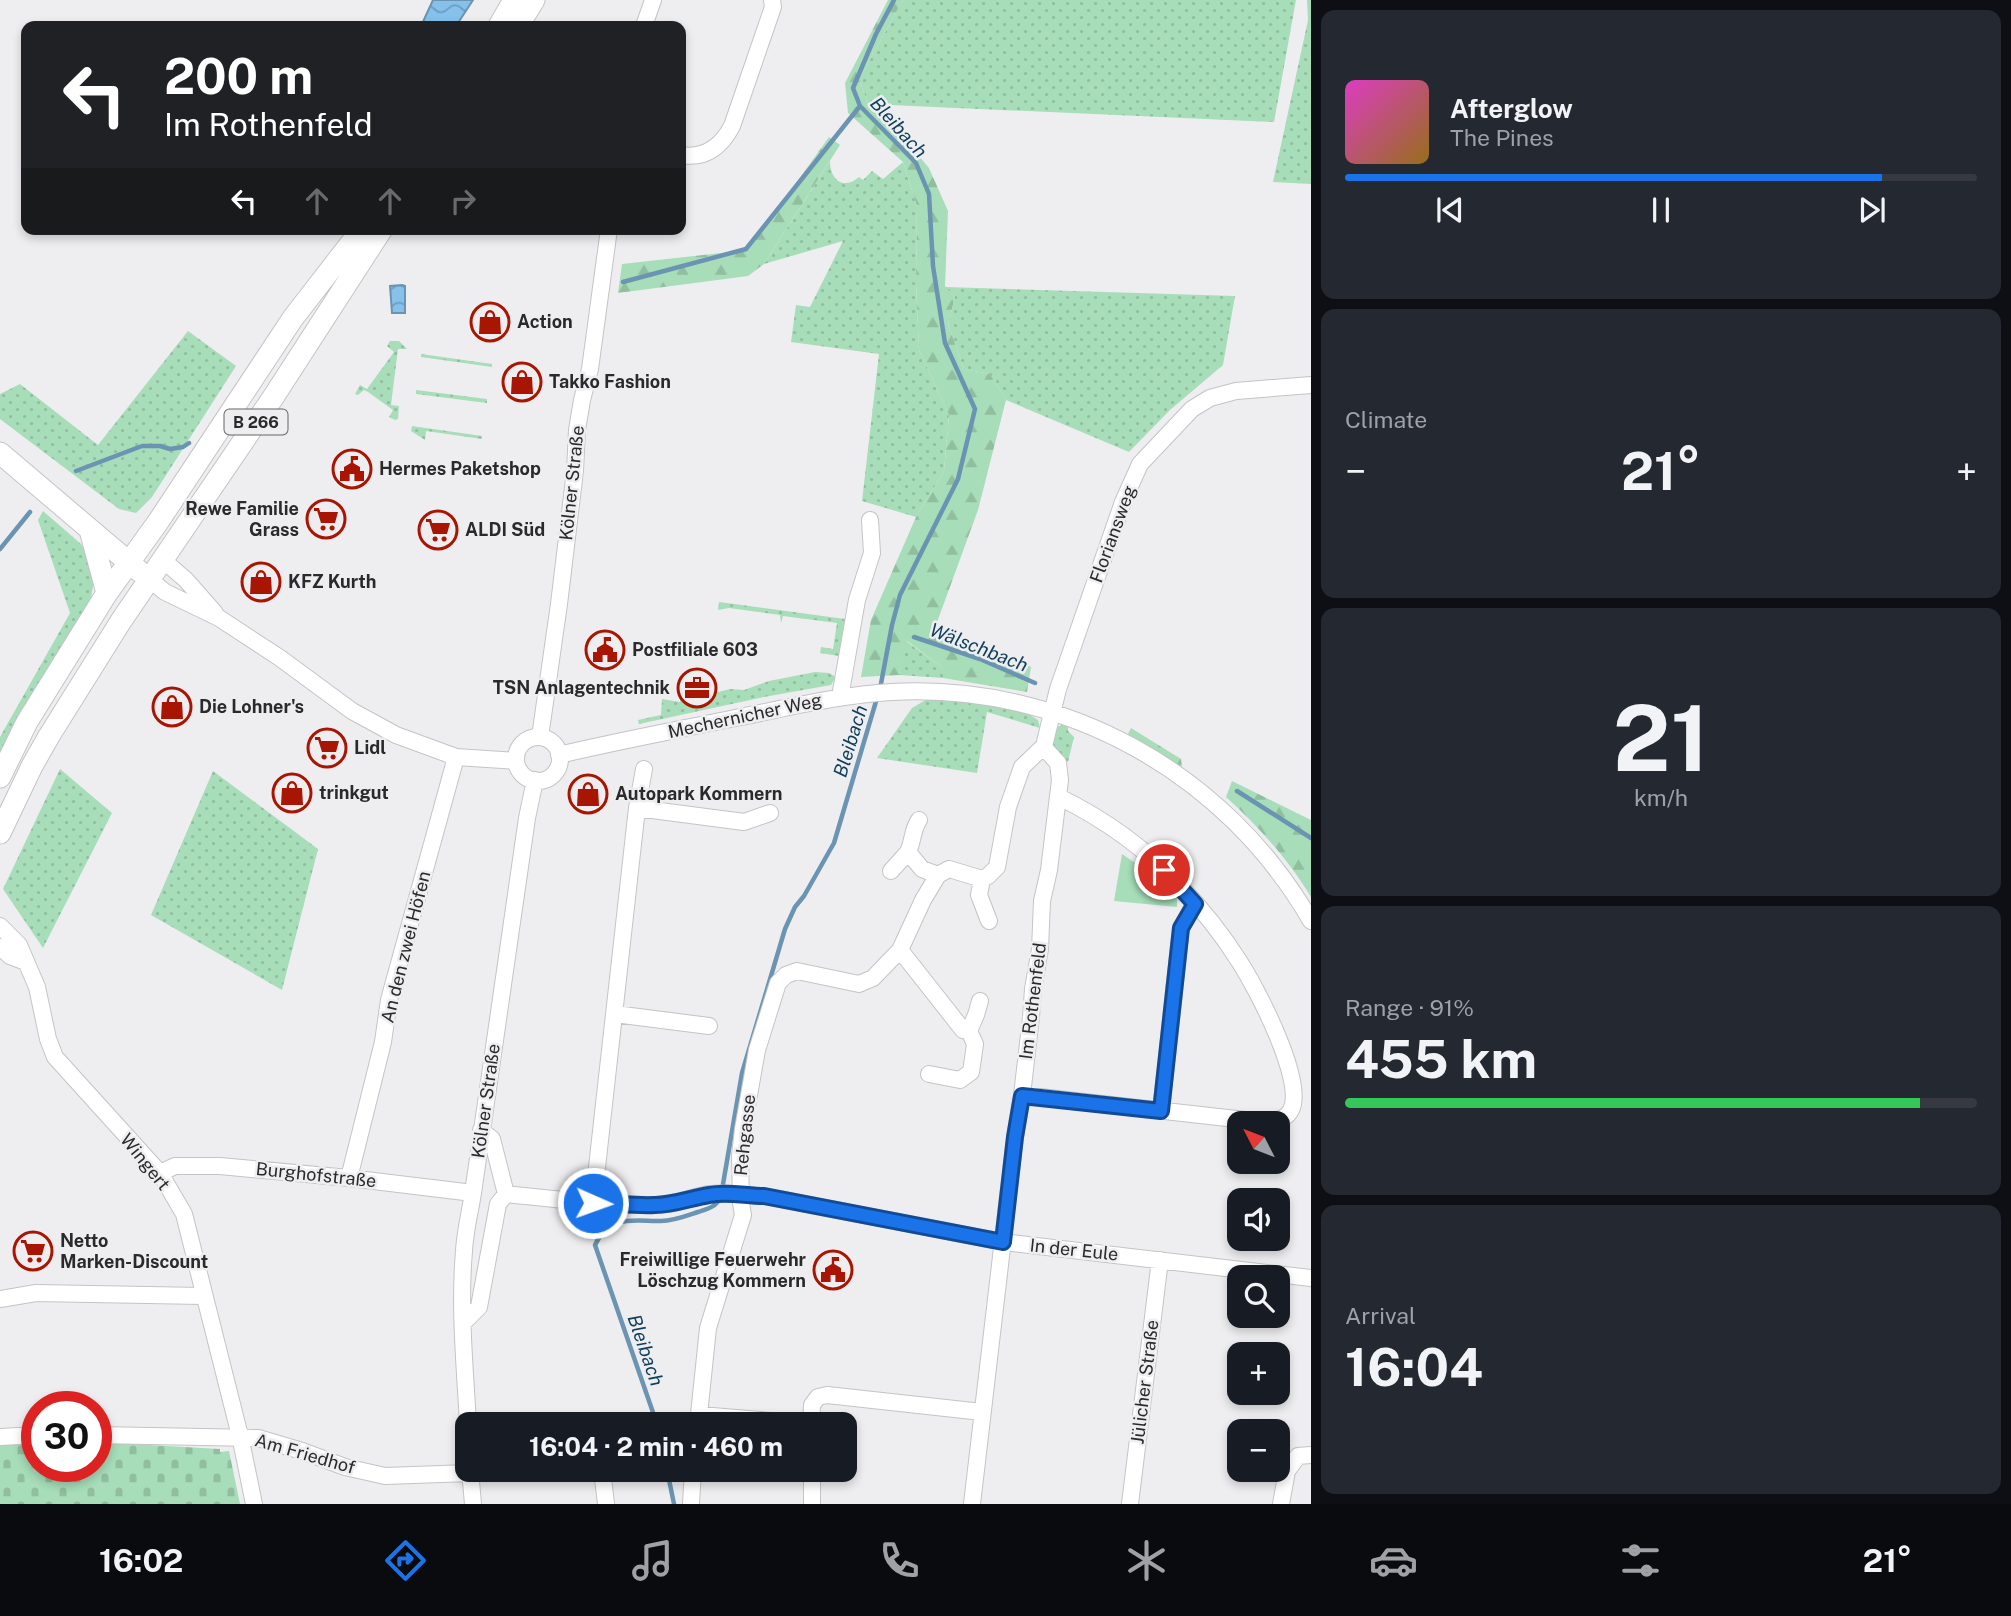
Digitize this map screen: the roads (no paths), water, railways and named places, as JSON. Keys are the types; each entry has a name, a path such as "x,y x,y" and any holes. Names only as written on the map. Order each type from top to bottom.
{"main road":[{"path":"502,21 514,0"},
{"path":"520,21 534,0"},
{"name":"B 266","path":"0,777 27,722 107,593 293,318 357,235"},
{"name":"B 266","path":"0,834 49,736 149,579 274,396 378,235"},
{"path":"0,453 149,579"},
{"path":"90,528 141,545 163,560"},
{"path":"90,528 107,593"}],"street":[{"path":"646,21 653,0"},
{"path":"686,155 702,155 714,150 726,138 773,7 772,0"},
{"name":"Kölner Straße","path":"540,737 559,604 575,471 577,430 590,369 608,235"},
{"name":"Floriansweg","path":"1051,713 1123,502 1140,464 1192,409 1210,398 1236,391 1311,385"},
{"path":"840,697 857,600 872,553 870,520"},
{"path":"163,560 186,580 219,618"},
{"path":"149,579 165,592 219,618 280,658 352,711 397,736 456,757 516,761"},
{"name":"Mechernicher Weg","path":"559,755 840,697 893,692 992,699 1051,713 1103,731 1146,754 1200,791 1225,813 1267,858 1297,897 1311,921"},
{"path":"908,852 922,869 938,875 949,869 982,879 988,876 997,867 1008,807 1022,767 1044,746 1051,713"},
{"path":"540,737 553,743 559,755 559,762 553,774 541,780 522,774 516,761 523,743 528,739 540,737"},
{"name":"Im Rothenfeld","path":"972,1504 1040,949 1042,901 1059,797 1058,763 1044,746"},
{"name":"An den zwei Höfen","path":"349,1178 383,1042 389,1000 456,757"},
{"path":"593,1203 637,808 644,769"},
{"name":"Kölner Straße","path":"467,1412 463,1254 527,818 535,780"},
{"path":"1022,1096 1273,1122 1291,1111 1295,1097 1294,1084 1282,1046 1266,1012 1240,962 1195,904 1180,885 1148,855 1104,822 1059,797"},
{"path":"637,808 744,822 770,813"},
{"path":"891,872 908,852 914,827 919,820"},
{"name":"Rehgasse","path":"700,1412 708,1328 743,1215 736,1195 740,1182 743,1129 757,1050 779,983 786,975 797,971 859,984 873,978 900,950 909,927 938,875"},
{"path":"982,879 979,895 989,921"},
{"path":"1161,1111 1181,928 1195,904"},
{"name":"Wingert","path":"0,926 19,946 37,987 48,1039 55,1057 160,1173 184,1214 240,1436 254,1504"},
{"path":"0,947 10,956 26,962"},
{"path":"900,950 963,1030 969,1031"},
{"path":"929,1074 960,1080 971,1072 975,1044 969,1031 979,1001"},
{"path":"615,1014 709,1026"},
{"path":"463,1322 479,1307 498,1204 506,1194 492,1139 481,1130"},
{"name":"Burghofstraße","path":"160,1173 175,1166 220,1166 473,1193"},
{"name":"In der Eule","path":"506,1194 593,1203 652,1205 669,1204 711,1194 764,1196 1003,1242 1311,1278"},
{"name":"Jülicher Straße","path":"1130,1504 1160,1260"},
{"path":"0,1299 36,1293 203,1296"},
{"path":"811,1412 818,1396 827,1395 982,1412"},
{"path":"0,1437 21,1436"},
{"name":"Am Friedhof","path":"112,1436 240,1436 258,1438 302,1451 345,1468 385,1476 455,1472"},
{"path":"1281,1504 1287,1471 1298,1456 1311,1455"},
{"path":"471,1482 473,1504"},
{"path":"603,1482 606,1504"},
{"path":"691,1504 693,1482"},
{"path":"812,1482 812,1504"}],"water":[{"path":"433,0 473,0 459,21 423,21"},
{"path":"390,286 405,286 405,313 392,313"}],"waterway":[{"name":"Bleibach","path":"880,689 900,595 958,479 975,409 945,343 933,266 929,194 916,163 860,106 853,88 894,0"},
{"path":"623,282 746,249 860,106"},
{"path":"76,471 142,446 170,449 189,443"},
{"path":"0,549 30,512"},
{"name":"Wälschbach","path":"914,637 980,659 1035,683"},
{"name":"Bleibach","path":"722,1190 742,1073 785,929 795,907 834,843 877,698"},
{"name":"Wälschbach","path":"1237,791 1311,838"},
{"name":"Bleibach","path":"653,1412 595,1245 601,1235 615,1224 632,1220 675,1219 711,1207 720,1198"},
{"name":"Bleibach","path":"669,1482 674,1504"}],"place":[{"name":"Action","path":"490,322"},
{"name":"Takko Fashion","path":"522,382"},
{"name":"Hermes Paketshop","path":"352,469"},
{"name":"Rewe Familie Grass","path":"326,519"},
{"name":"ALDI Süd","path":"438,530"},
{"name":"KFZ Kurth","path":"261,582"},
{"name":"Postfiliale 603","path":"605,650"},
{"name":"TSN Anlagentechnik","path":"697,688"},
{"name":"Die Lohner's","path":"172,707"},
{"name":"Lidl","path":"327,748"},
{"name":"trinkgut","path":"292,793"},
{"name":"Autopark Kommern","path":"588,794"},
{"name":"Netto Marken-Discount","path":"33,1251"},
{"name":"Freiwillige Feuerwehr Löschzug Kommern","path":"833,1270"}]}
